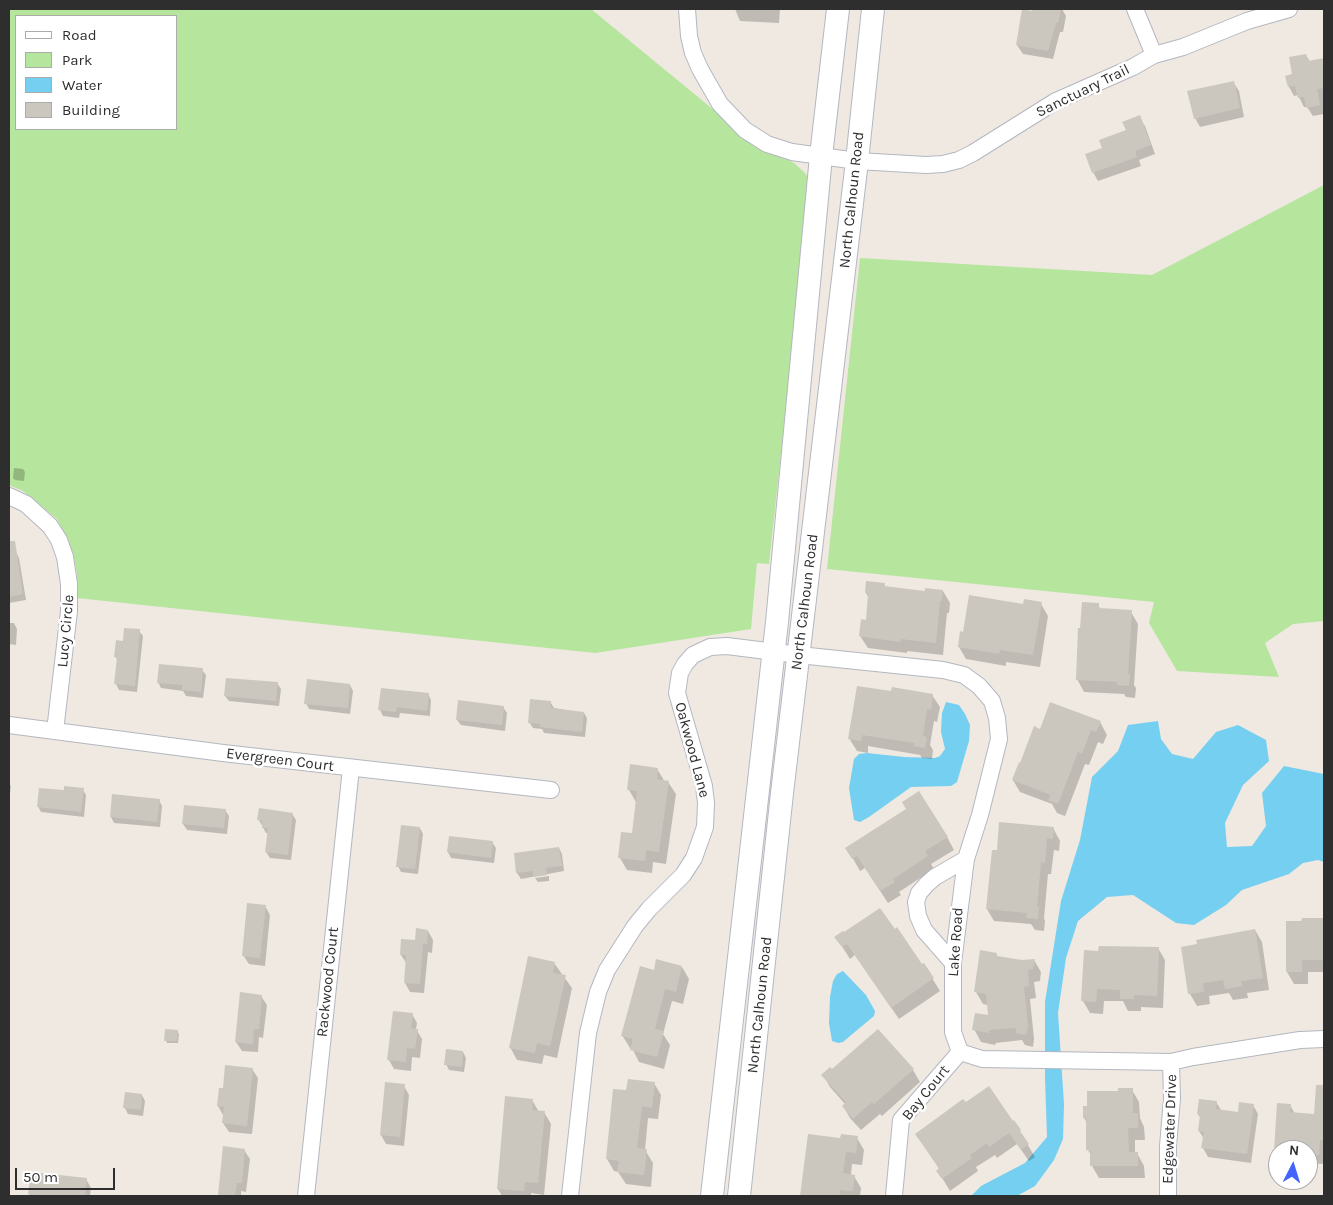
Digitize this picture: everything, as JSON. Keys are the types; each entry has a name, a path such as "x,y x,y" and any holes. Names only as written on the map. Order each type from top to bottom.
{"main road":[{"name":"North Calhoun Road","path":"712,1196 739,944 777,622 821,156 838,9"},
{"name":"North Calhoun Road","path":"739,1196 782,793 857,161 873,9"},
{"path":"739,944 767,946"}],"street":[{"name":"Sanctuary Trail","path":"687,9 689,36 696,61 720,104 745,130 767,144 792,152 857,161 926,165 943,164 958,160 992,142 1056,100 1133,67 1154,55 1182,47 1246,21 1289,9"},
{"path":"1135,9 1154,55"},
{"name":"Lucy Circle","path":"9,496 26,504 50,526 59,540 65,557 70,584 69,611 55,731"},
{"name":"Oakwood Lane","path":"570,1196 588,1033 598,992 607,970 635,926 648,909 683,875 694,858 705,827 706,803 704,786 677,693 680,673 693,655 710,647 727,646 773,652"},
{"name":"Lake Road","path":"773,652 943,670 964,676 979,686 992,702 997,718 999,739 961,883 953,962 953,1032 960,1052"},
{"name":"Evergreen Court","path":"9,725 351,768 551,790"},
{"name":"Rackwood Court","path":"306,1196 351,768"},
{"path":"953,962 924,930 918,916 916,902 919,893 935,877 966,859"},
{"path":"960,1052 982,1059 1171,1062 1300,1040 1324,1039"},
{"name":"Bay Court","path":"894,1196 901,1120 960,1052"},
{"name":"Edgewater Drive","path":"1168,1196 1168,1146 1172,1091 1171,1062"}],"green space":[{"path":"9,9 591,9 754,143 794,163 809,178 810,185 769,564 757,563 751,629 595,653 77,598 77,573 73,553 57,519 23,491 9,485"},
{"path":"1324,185 1324,621 1293,624 1265,643 1279,677 1177,671 1149,623 1154,602 827,569 860,258 1152,275"}],"water":[{"path":"946,702 959,705 970,725 969,741 957,782 951,786 911,787 869,817 860,822 854,820 849,788 854,759 859,754 867,753 904,757 935,758 940,756 945,749 941,732 942,713"},
{"path":"1158,721 1161,739 1172,754 1193,759 1216,732 1238,725 1266,740 1269,761 1243,785 1225,823 1227,847 1252,846 1266,826 1262,793 1284,766 1324,774 1324,862 1318,860 1303,863 1289,874 1242,890 1226,905 1194,925 1176,923 1133,895 1107,897 1078,921 1066,958 1058,1013 1064,1104 1063,1139 1054,1160 1035,1186 1017,1196 971,1196 981,1186 1025,1163 1047,1137 1045,1002 1061,901 1080,840 1092,777 1118,751 1128,725"},
{"path":"843,971 866,995 875,1011 874,1016 843,1042 838,1043 832,1041 829,1023 830,997 833,981 837,974"}],"building":[{"path":"1022,9 1032,11 1033,9 1061,9 1048,51 1016,45"},
{"path":"1306,54 1308,61 1324,58 1324,88 1317,89 1320,105 1306,108 1304,97 1298,98 1295,86 1288,87 1285,76 1292,74 1289,57"},
{"path":"1234,81 1240,108 1194,119 1187,91"},
{"path":"1140,115 1151,145 1135,151 1137,157 1092,173 1085,154 1102,148 1099,140 1126,130 1122,122"},
{"path":"9,541 15,541 23,594 9,597"},
{"path":"866,581 885,583 884,586 925,591 925,588 943,590 942,601 940,601 936,643 901,639 900,642 859,636 861,619 866,620 868,593 865,593"},
{"path":"969,595 1023,604 1024,599 1042,602 1033,655 1000,650 999,654 958,647 960,631 963,632"},
{"path":"1082,602 1099,603 1099,608 1132,610 1129,686 1117,685 1117,682 1076,680 1078,628 1080,628"},
{"path":"124,628 140,629 135,686 114,684 117,657 114,657 116,640 123,641"},
{"path":"159,664 203,668 201,692 182,690 182,685 157,683"},
{"path":"226,678 278,682 276,701 224,696"},
{"path":"307,679 350,684 348,708 304,704"},
{"path":"857,686 891,691 892,687 933,694 931,710 927,709 923,736 927,737 925,748 914,746 914,743 862,735 861,741 848,739"},
{"path":"381,688 429,693 427,711 397,707 396,712 378,710"},
{"path":"530,699 551,701 551,708 584,712 582,732 540,727 540,724 528,723"},
{"path":"458,700 504,706 502,725 456,720"},
{"path":"1050,702 1101,721 1096,732 1091,730 1082,754 1078,752 1058,804 1048,800 1051,795 1012,780 1034,726 1040,729"},
{"path":"630,764 658,768 657,779 669,781 659,852 646,850 645,861 618,858 621,832 632,833 637,791 627,790"},
{"path":"64,786 84,788 81,812 37,807 39,788 64,790"},
{"path":"919,791 948,837 925,851 928,856 893,879 895,882 880,891 857,856 852,859 845,848 906,809 902,802"},
{"path":"112,794 160,799 157,822 110,817"},
{"path":"184,805 226,809 224,828 182,824"},
{"path":"259,808 293,813 288,855 265,852 268,828 262,828 262,821 257,820"},
{"path":"999,822 1054,827 1053,839 1047,838 1045,863 1041,862 1037,907 1039,907 1038,919 1026,918 1027,913 986,909 992,850 997,850"},
{"path":"401,825 420,827 415,869 396,867"},
{"path":"449,836 493,841 491,858 447,852"},
{"path":"559,847 562,866 546,868 547,875 533,877 533,871 516,873 514,853"},
{"path":"247,903 266,905 260,958 242,956"},
{"path":"880,908 895,929 897,927 934,978 891,1008 847,944 842,947 834,937"},
{"path":"1302,918 1324,918 1324,960 1302,960 1302,972 1286,972 1286,921 1301,921"},
{"path":"416,928 428,930 427,944 423,944 420,984 404,983 406,955 400,955 401,939 415,940"},
{"path":"1255,929 1263,978 1241,981 1242,986 1225,989 1223,980 1203,983 1204,992 1188,994 1181,947 1197,944 1196,940"},
{"path":"1099,946 1159,947 1157,996 1134,995 1134,999 1120,999 1120,990 1097,989 1096,1002 1081,1001 1084,950 1098,951"},
{"path":"980,950 997,953 997,956 1022,960 1035,959 1033,969 1028,970 1029,986 1024,987 1028,1026 1026,1035 1016,1033 1016,1028 989,1030 989,1033 972,1030 975,1013 988,1015 986,994 974,992"},
{"path":"528,956 555,962 553,973 566,975 550,1046 537,1043 535,1053 509,1048"},
{"path":"656,959 682,966 676,992 665,989 655,1029 664,1031 657,1057 630,1050 633,1039 621,1036 640,966 654,970"},
{"path":"240,992 262,995 259,1029 254,1029 253,1044 235,1042"},
{"path":"393,1011 413,1013 411,1028 418,1029 415,1049 407,1048 406,1062 387,1060"},
{"path":"165,1029 178,1030 177,1041 164,1041"},
{"path":"878,1029 914,1069 874,1104 872,1102 853,1119 842,1106 846,1102 821,1075 830,1067 832,1069"},
{"path":"446,1049 463,1051 462,1067 444,1065"},
{"path":"225,1065 253,1068 247,1126 222,1123 224,1107 217,1106 219,1088 223,1088"},
{"path":"628,1079 655,1082 652,1108 642,1106 637,1148 647,1149 644,1175 617,1172 619,1161 606,1159 613,1089 626,1090"},
{"path":"385,1082 405,1084 400,1137 380,1135"},
{"path":"1316,1085 1324,1085 1324,1141 1320,1140 1319,1155 1318,1140 1275,1140 1277,1103 1291,1104 1290,1112 1314,1114"},
{"path":"989,1086 1029,1144 1021,1150 1009,1133 989,1147 987,1143 970,1155 972,1158 942,1179 936,1171 939,1168 915,1134 963,1099 966,1102"},
{"path":"1118,1088 1133,1088 1133,1113 1138,1113 1138,1128 1128,1128 1129,1152 1138,1152 1138,1166 1090,1166 1090,1151 1086,1150 1086,1118 1083,1118 1083,1106 1087,1106 1087,1091 1118,1091"},
{"path":"125,1092 142,1094 141,1110 123,1108"},
{"path":"505,1096 533,1099 532,1110 545,1111 538,1183 525,1182 524,1191 497,1189"},
{"path":"1199,1099 1217,1101 1216,1109 1238,1112 1239,1102 1254,1104 1247,1154 1201,1148 1204,1132 1198,1131 1200,1115 1197,1114"},
{"path":"808,1134 840,1138 841,1134 858,1136 856,1153 846,1152 843,1173 855,1175 853,1191 840,1190 840,1196 800,1196"},
{"path":"223,1146 245,1149 242,1183 237,1183 235,1196 218,1195"},
{"path":"31,1172 87,1178 85,1196 28,1194"}]}
